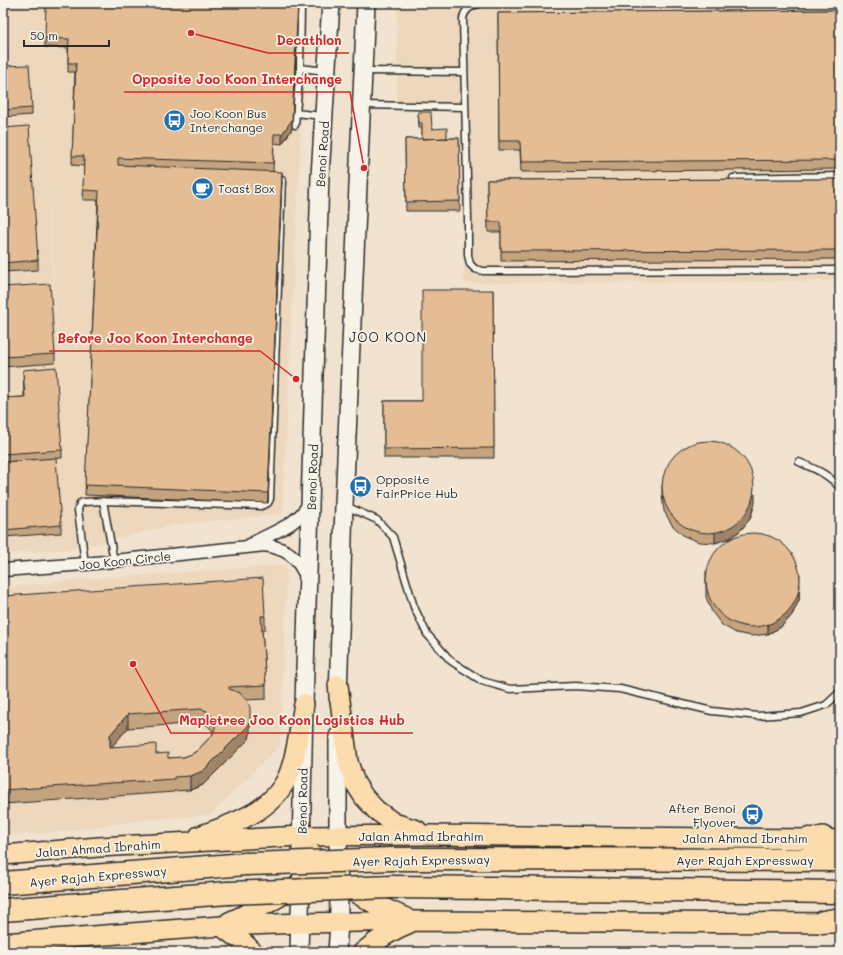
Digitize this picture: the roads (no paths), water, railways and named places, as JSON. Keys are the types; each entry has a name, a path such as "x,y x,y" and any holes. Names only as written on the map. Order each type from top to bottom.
{"highway":[{"path":"809,839 840,842"},
{"name":"Ayer Rajah Expressway","path":"3,883 246,864 392,859 840,860"},
{"path":"3,910 228,893 392,887 840,892"}],"main road":[{"path":"327,3 328,34 330,37"},
{"name":"Benoi Road","path":"299,952 301,923 304,704 320,176 332,3"},
{"path":"337,952 339,922 331,874 338,836 338,685 344,505 366,3"},
{"path":"365,24 374,3"},
{"path":"338,685 348,762 355,783 364,797 376,810 394,823 432,835"},
{"path":"178,842 237,822 255,813 274,798 291,769 304,704"},
{"name":"Jalan Ahmad Ibrahim","path":"3,855 178,842 250,839 301,839 338,836 432,835 809,839 840,834"},
{"path":"221,926 301,892 331,874 345,862 378,843 401,835"},
{"path":"250,839 331,874"},
{"path":"301,839 331,874 345,887 375,904 414,921"},
{"path":"363,952 376,941 396,928 414,921"},
{"path":"3,943 221,926 301,923 414,921 834,921"},
{"path":"221,926 253,952"}],"street":[{"name":"Joo Koon Circle","path":"248,546 287,526 302,515 311,500"},
{"name":"Joo Koon Circle","path":"3,570 85,564 265,545 277,547 294,557 301,565 308,580"}],"lane":[{"path":"295,125 300,68 300,3"},
{"path":"481,3 472,5 464,14 468,255 470,264 475,269 483,271 840,270"},
{"path":"3,48 4,53"},
{"path":"300,68 328,72"},
{"path":"363,71 464,72"},
{"path":"361,105 465,107"},
{"path":"296,113 325,117"},
{"path":"733,178 840,176"},
{"path":"85,564 78,510 80,503 103,501 261,506 268,503 270,499 282,180"},
{"path":"799,462 822,471 834,480 840,488"},
{"path":"103,501 114,560"},
{"path":"344,505 377,520 393,537 414,607 427,634 451,661 482,681 510,688 575,686 620,688 712,711 758,716 801,713 826,705 840,692"}],"place":[{"name":"Decathlon","path":"191,33"},
{"name":"Joo Koon Bus Interchange","path":"174,120"},
{"name":"Opposite Joo Koon Interchange","path":"364,168"},
{"name":"Toast Box","path":"202,188"},
{"name":"Before Joo Koon Interchange","path":"296,379"},
{"name":"Opposite FairPrice Hub","path":"361,486"},
{"name":"Mapletree Joo Koon Logistics Hub","path":"133,664"},
{"name":"After Benoi Flyover","path":"752,815"}],"district":[{"name":"JOO KOON","path":"388,336"}]}
